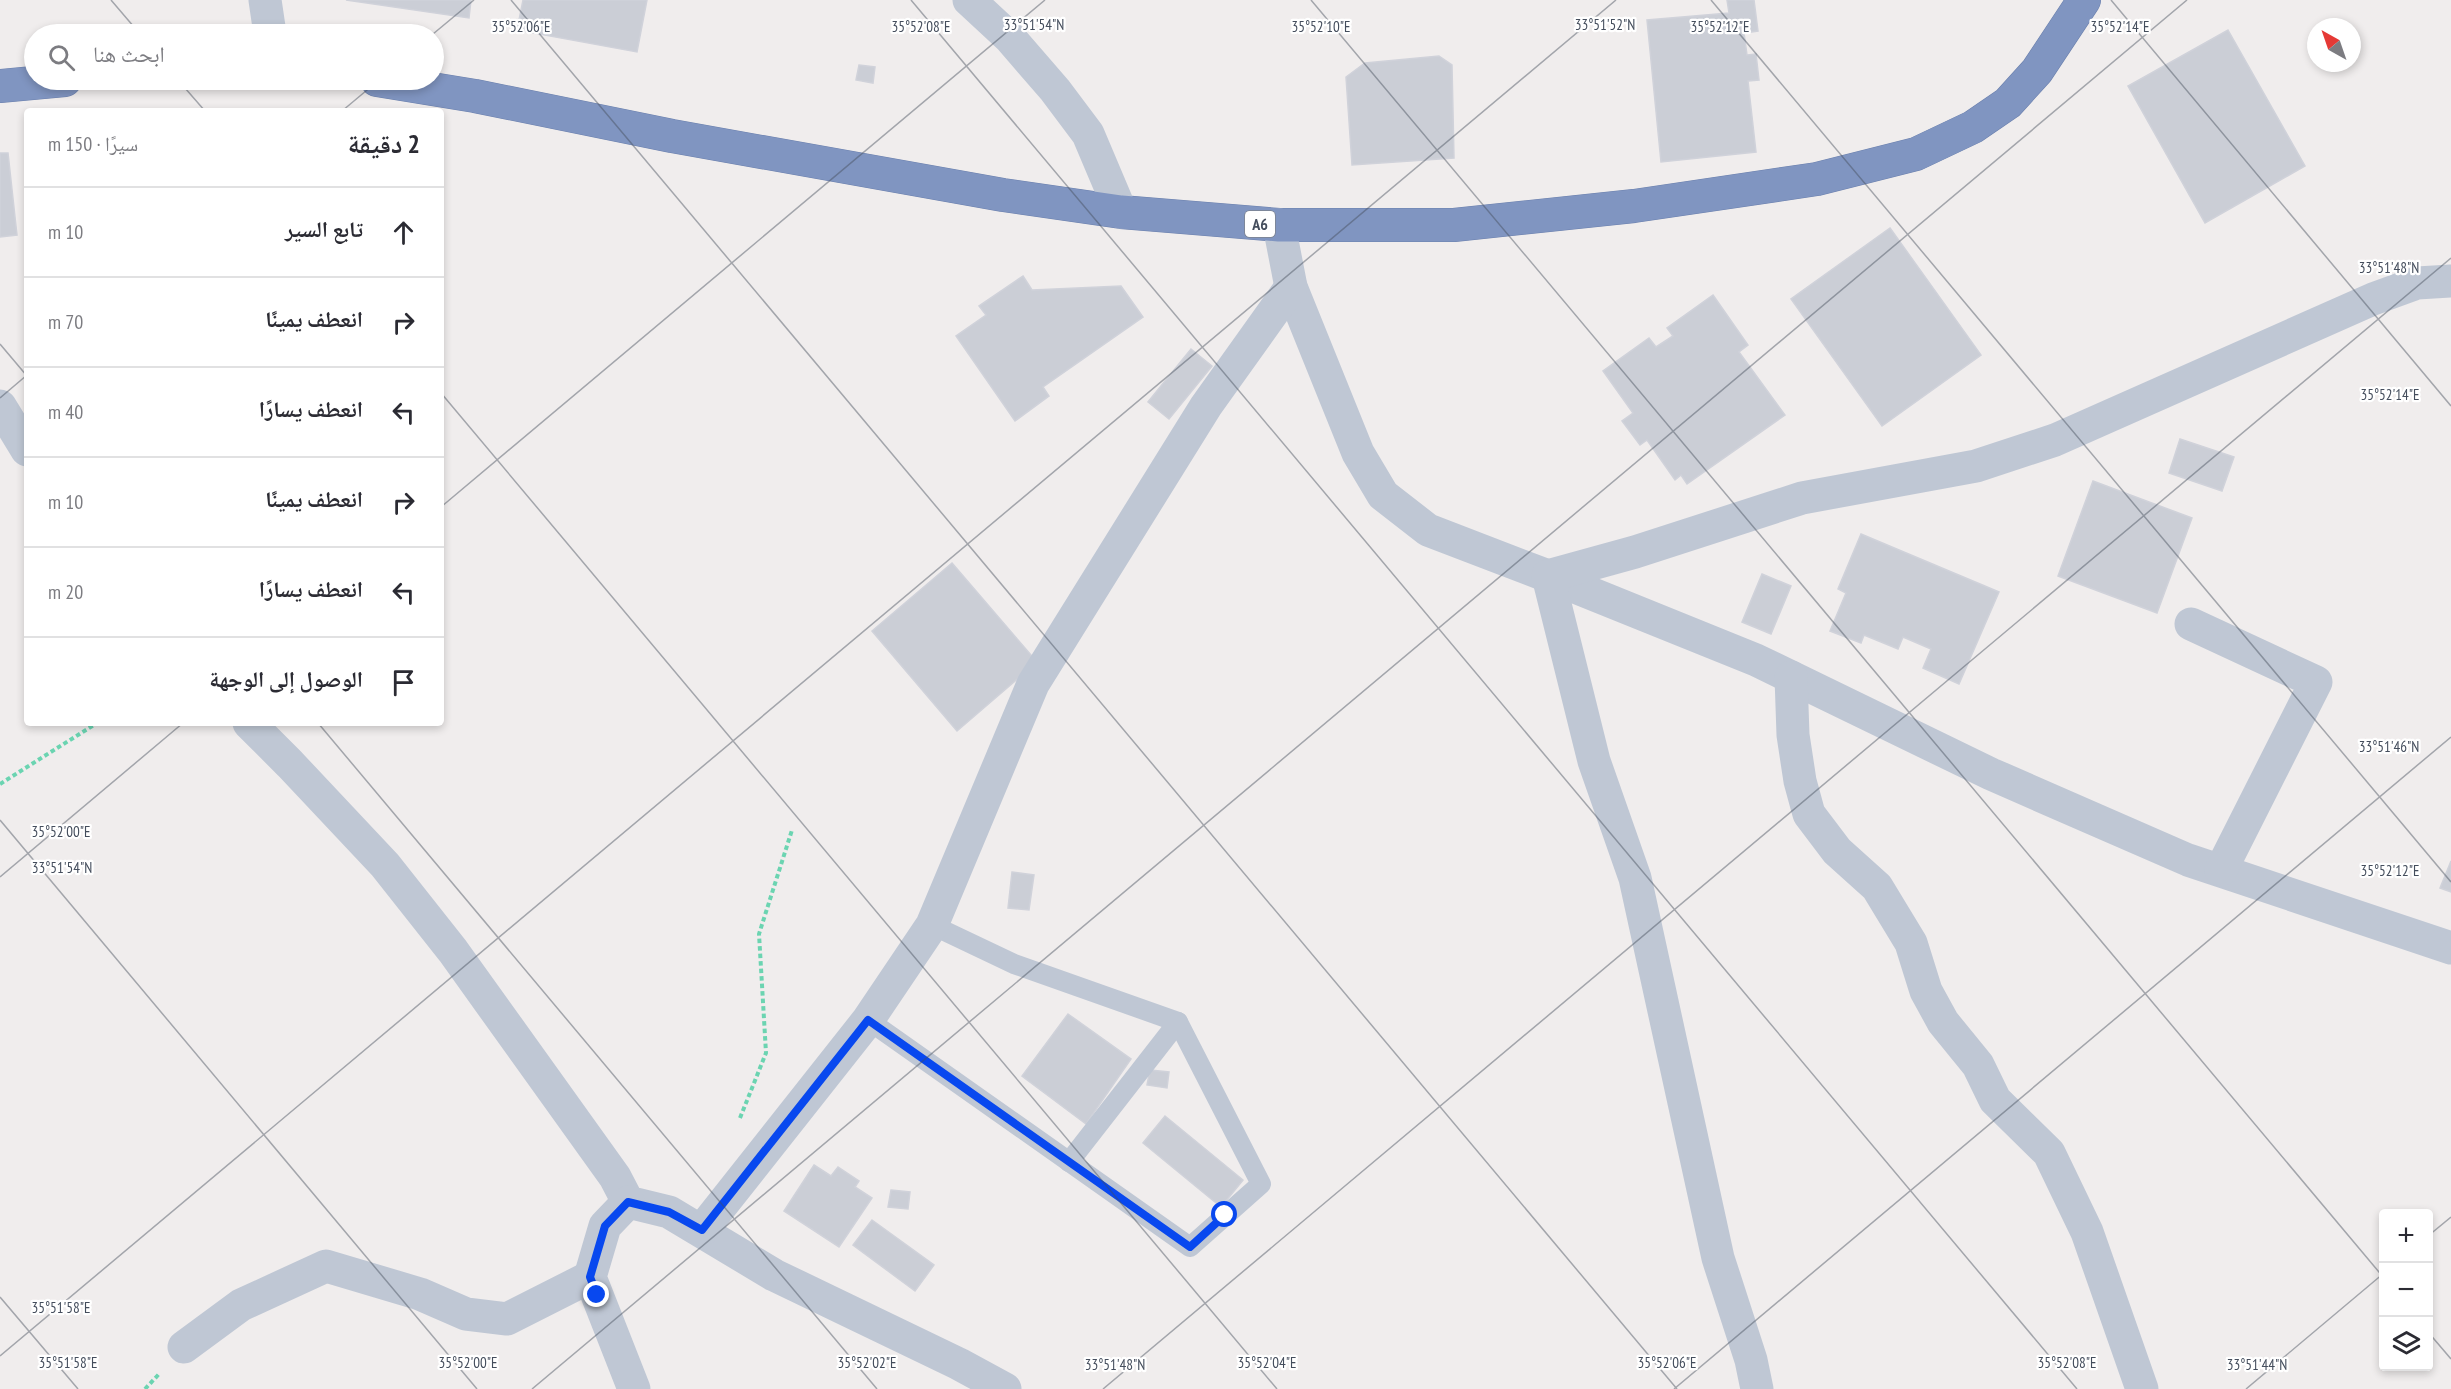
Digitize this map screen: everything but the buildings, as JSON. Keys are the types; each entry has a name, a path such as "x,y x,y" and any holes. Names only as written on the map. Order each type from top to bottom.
{"highway":[{"name":"A6","path":"438,90 672,136 991,193 1121,212 1278,225 1454,225 1634,206 1817,178 1916,154 1973,127 2008,103 2037,71 2084,0"},
{"path":"0,86 24,84"}],"street":[{"path":"266,0 269,24"},
{"path":"969,0 1010,38 1055,90 1088,134 1121,212"},
{"path":"1278,225 1291,288 1358,453 1383,495 1428,530 1756,660 1991,774 2188,860 2451,948"},
{"path":"1548,576 1635,552 1802,498 1904,481 1988,462 2055,440 2373,299 2417,283 2451,281"},
{"path":"702,1230 868,1020 932,925 1033,684 1206,406 1291,288"},
{"path":"0,406 24,445"},
{"path":"1548,576 1594,761 1635,878 1718,1258 1751,1360 1757,1389"},
{"path":"2191,624 2316,682 2221,870"},
{"path":"1791,677 1793,735 1800,780 1809,814 1838,851 1877,887 1911,943 1926,991 1943,1022 1978,1065 1995,1100 2049,1153 2087,1232 2142,1389"},
{"path":"252,726 386,865 453,951 615,1177 628,1202 669,1212 774,1275 959,1364 1005,1389"},
{"path":"628,1202 605,1226 590,1277 634,1389"},
{"path":"184,1347 242,1305 326,1266 420,1294 466,1314 507,1319 590,1277"}],"lane":[{"path":"868,1020 1190,1247 1261,1184 1178,1022 1014,964 932,925"},
{"path":"1069,1162 1178,1022"}],"path":[{"path":"0,784 93,726"},
{"path":"739,1124 766,1053 759,934 792,830"}],"route":[{"path":"597,1295 590,1277 605,1226 628,1202 669,1212 702,1230 868,1020 1190,1247 1225,1215"}]}
